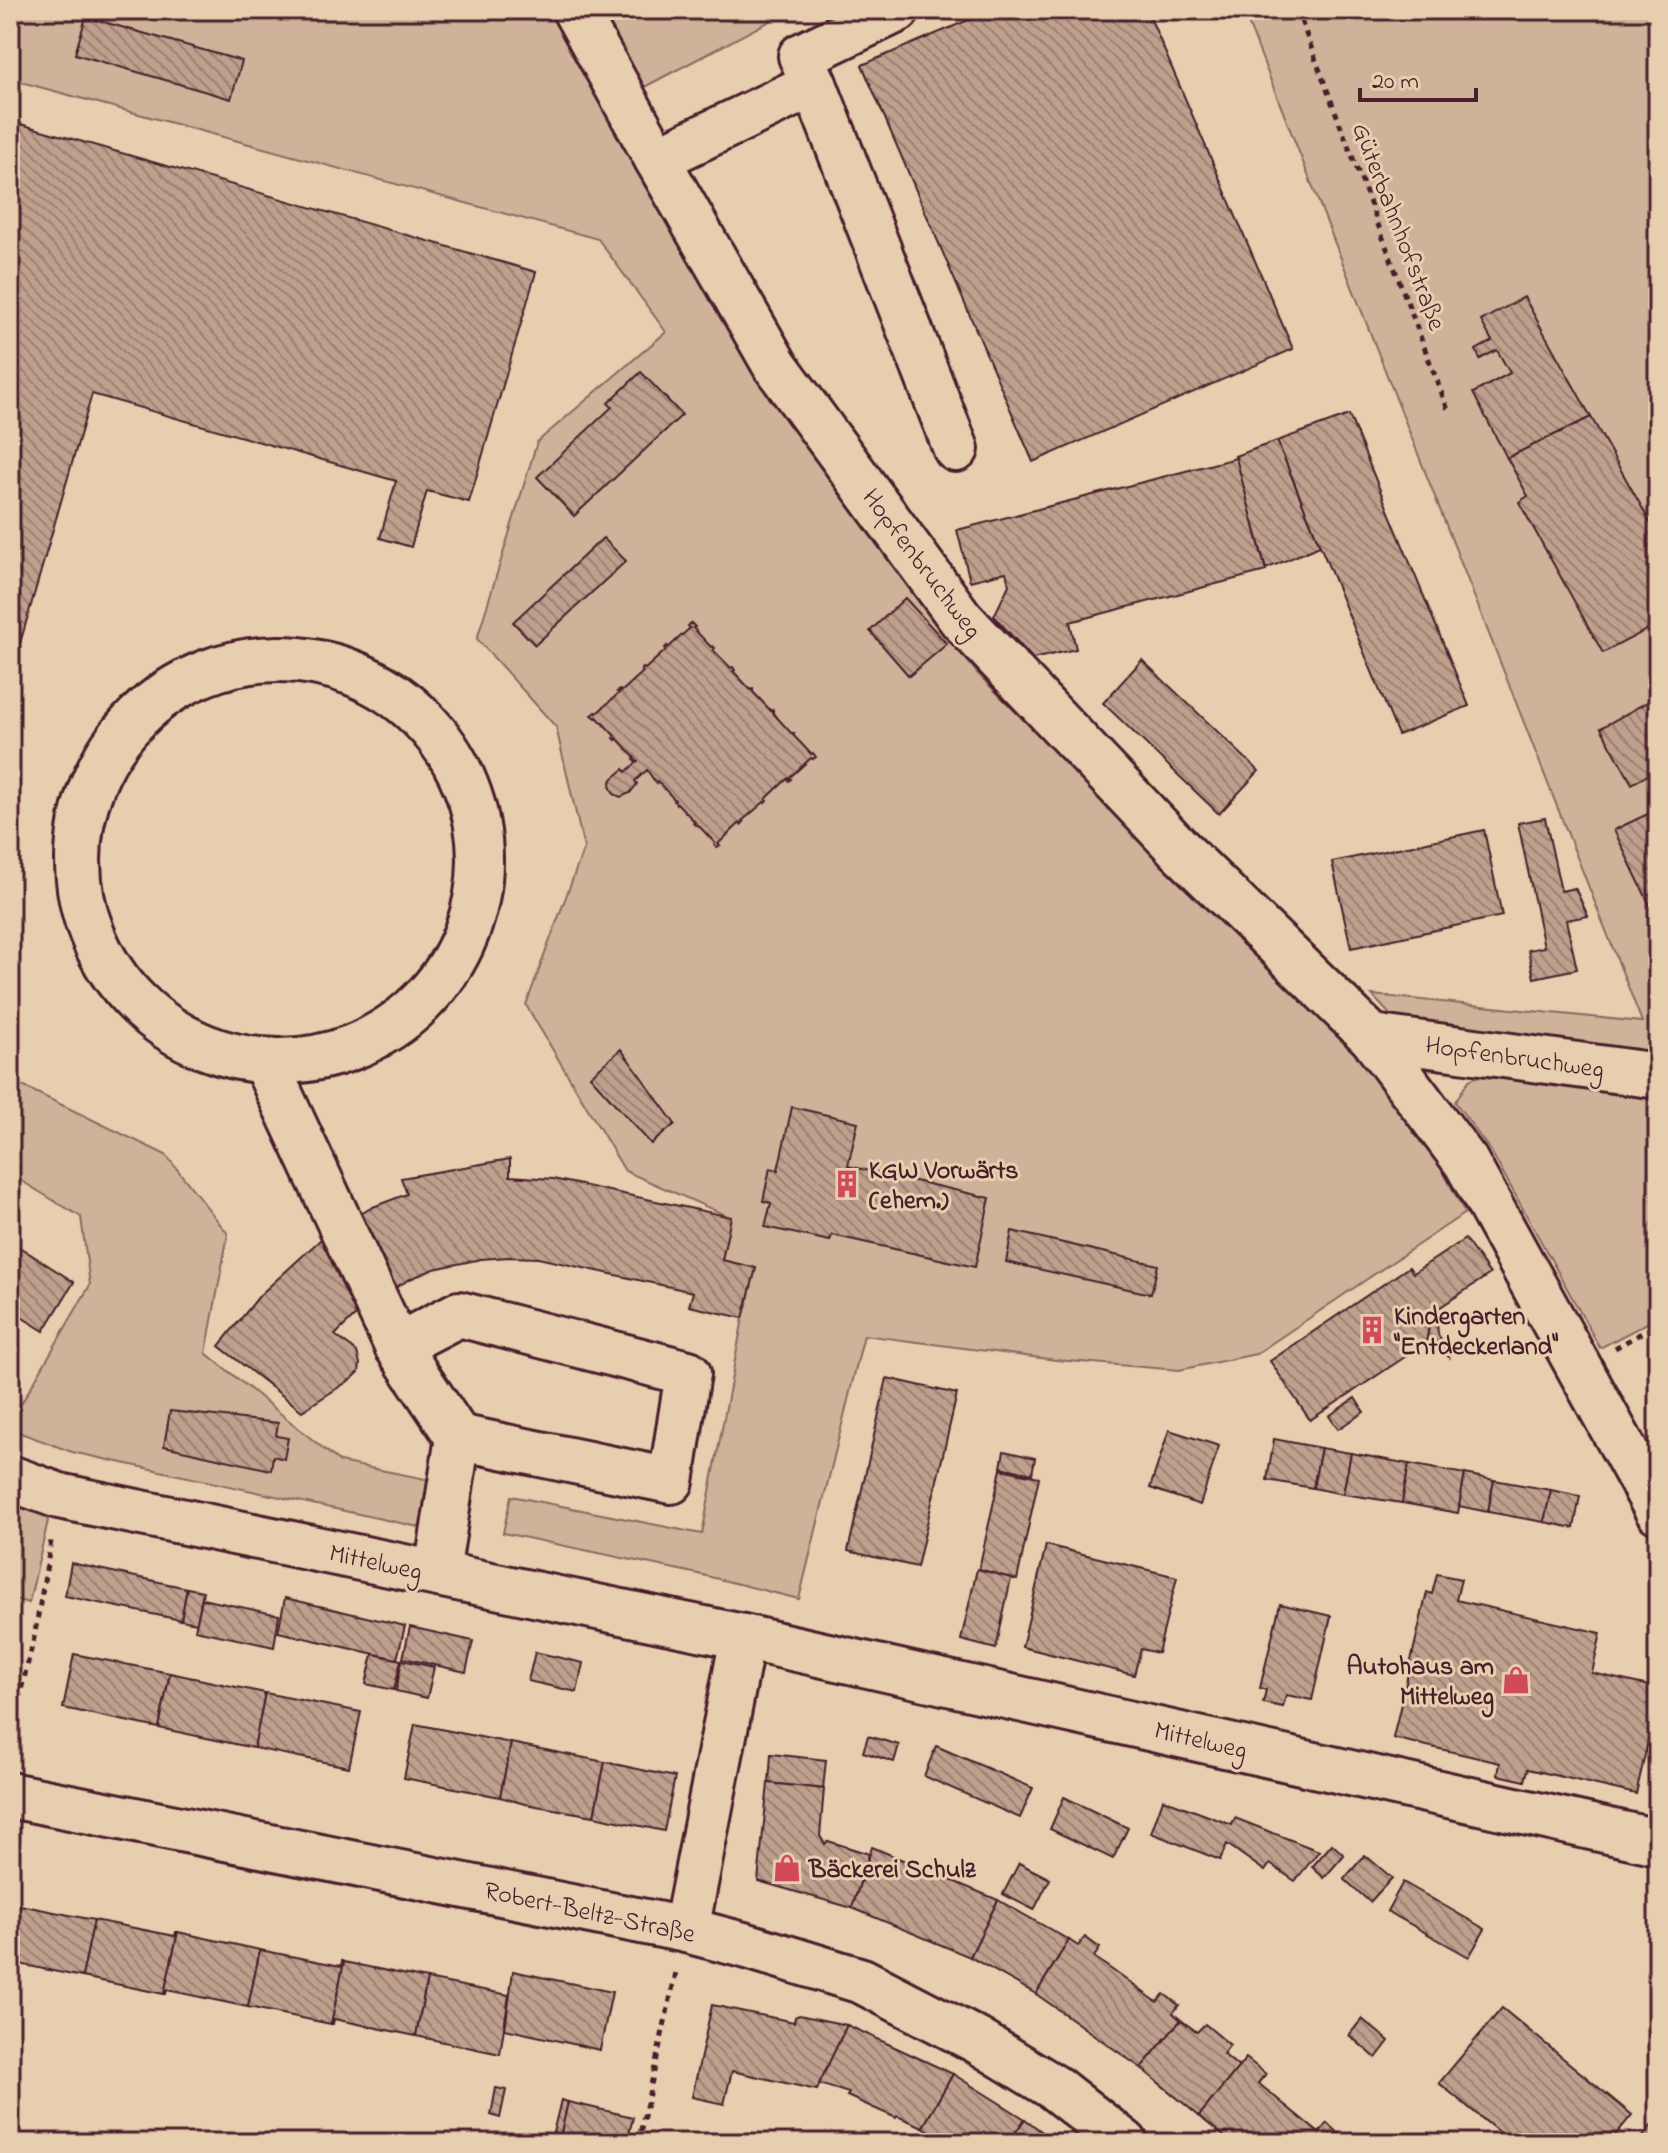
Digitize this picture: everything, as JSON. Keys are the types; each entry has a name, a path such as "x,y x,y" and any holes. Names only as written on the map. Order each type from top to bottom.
{"street":[{"name":"Hopfenbruchweg","path":"575,10 775,365 961,619 1180,850 1372,1037 1466,1162 1658,1511"},
{"path":"897,10 801,56 956,449"},
{"path":"657,159 814,84"},
{"path":"250,660 315,661 377,682 431,725 460,771 467,783 482,849 474,917 444,978 395,1026 333,1055 265,1062 201,1046 145,1012 104,961 81,900 78,835 97,772 134,718 187,679 250,660"},
{"name":"Hopfenbruchweg","path":"1372,1037 1658,1076"},
{"path":"265,1062 397,1346 458,1437 437,1573"},
{"path":"397,1346 459,1314 688,1373 671,1481 458,1437"},
{"name":"Mittelweg","path":"10,1478 59,1496 743,1637 1658,1842"},
{"path":"686,1930 743,1637"},
{"name":"Robert-Beltz-Straße","path":"10,1795 686,1930 862,1981 978,2041 1055,2088 1125,2143"}],"path":[{"name":"Güterbahnhofstraße","path":"1297,10 1448,410"},
{"path":"1609,1352 1645,1331 1658,1328"},
{"path":"10,1735 34,1638 59,1496"},
{"path":"638,2143 686,1930"}],"shaded area":[{"path":"10,10 559,10 589,76 758,380 977,673 1352,1048 1438,1162 1465,1213 1256,1354 1179,1370 1056,1360 864,1335 799,1599 694,1573 503,1533 511,1496 702,1534 743,1318 756,1268 722,1260 730,1217 625,1171 526,1005 584,848 556,727 477,639 537,442 666,332 598,239 10,79"},
{"path":"595,10 791,10 633,93"},
{"path":"1243,10 1658,10 1658,1062 1405,1031 1372,995 1642,1022"},
{"path":"1478,1076 1607,1091 1658,1086 1658,1321 1649,1322 1600,1348 1492,1153 1455,1102 1469,1080"},
{"path":"10,1080 166,1155 228,1234 206,1353 340,1462 436,1481 428,1529 72,1452 10,1429 10,1423 90,1285 81,1217 10,1174"},
{"path":"10,1495 50,1512 29,1603 10,1598"}],"building":[{"path":"992,10 1147,10 1293,349 1033,462 862,65"},
{"path":"86,17 242,61 231,99 75,54"},
{"path":"10,121 536,272 469,502 427,491 411,547 380,538 396,481 92,394 10,678"},
{"path":"1524,297 1591,417 1507,458 1473,393 1510,373 1497,350 1480,359 1476,350 1492,341 1481,321"},
{"path":"641,372 682,415 574,516 537,477 612,407 608,403"},
{"path":"1349,415 1469,706 1398,735 1277,441"},
{"path":"1591,417 1658,536 1658,624 1603,653 1519,502 1528,496 1507,458"},
{"path":"1277,441 1320,546 1266,569 1235,456"},
{"path":"1236,458 1266,571 1070,622 1076,649 1033,659 994,616 1009,585 1006,572 970,581 957,530"},
{"path":"603,538 626,561 535,645 513,622"},
{"path":"905,598 947,644 909,676 870,631"},
{"path":"691,623 816,757 811,758 789,781 787,779 717,848 647,770 635,781 637,784 630,793 621,797 614,794 610,786 612,779 638,761 592,715 643,672 641,670 690,628"},
{"path":"1142,660 1259,771 1219,814 1103,703"},
{"path":"1658,696 1658,769 1632,784 1601,728"},
{"path":"1658,809 1658,922 1614,830"},
{"path":"1545,818 1561,891 1575,888 1588,916 1566,920 1577,969 1534,978 1528,950 1544,947 1518,823"},
{"path":"1484,830 1502,916 1351,948 1332,862"},
{"path":"621,1049 675,1124 651,1144 590,1076"},
{"name":"KGW Vorwärts (ehem.)","path":"792,1107 858,1122 848,1166 990,1198 975,1267 832,1235 830,1241 765,1227 771,1203 763,1201 770,1168 778,1170"},
{"path":"510,1159 510,1176 553,1179 731,1217 722,1260 756,1268 743,1318 689,1306 693,1292 538,1258 509,1257 481,1259 434,1269 410,1279 365,1306 335,1335 357,1352 359,1372 302,1411 219,1346 260,1295 320,1240 373,1207 407,1194 401,1178"},
{"path":"1012,1231 1158,1265 1151,1294 1006,1262"},
{"name":"Kindergarten \"Entdeckerland\"","path":"1465,1239 1490,1274 1436,1310 1426,1343 1310,1420 1270,1361 1409,1267 1413,1273"},
{"path":"10,1241 74,1282 44,1331 10,1310"},
{"path":"1436,1310 1438,1334 1449,1357 1426,1343"},
{"path":"887,1378 957,1394 917,1567 848,1551"},
{"path":"1355,1398 1364,1412 1338,1429 1329,1416"},
{"path":"170,1411 278,1423 276,1436 288,1438 284,1459 273,1456 271,1470 164,1446"},
{"path":"1169,1430 1219,1446 1200,1505 1150,1488"},
{"path":"1274,1439 1321,1448 1313,1488 1267,1480"},
{"path":"1321,1448 1351,1453 1343,1494 1313,1488"},
{"path":"1004,1451 1035,1458 1032,1474 1001,1467"},
{"path":"1351,1453 1409,1464 1402,1503 1343,1494"},
{"path":"1409,1464 1465,1474 1458,1513 1402,1503"},
{"path":"1001,1469 1039,1477 1017,1580 979,1569"},
{"path":"1465,1474 1494,1480 1488,1512 1459,1506"},
{"path":"1494,1480 1551,1490 1544,1522 1488,1512"},
{"path":"1551,1490 1580,1496 1574,1528 1544,1522"},
{"path":"1046,1545 1177,1577 1158,1653 1141,1649 1134,1675 1022,1647"},
{"path":"71,1563 187,1588 181,1620 65,1596"},
{"path":"977,1569 1011,1578 996,1649 961,1640"},
{"name":"Autohaus am Mittelweg","path":"1437,1574 1461,1579 1456,1600 1601,1633 1592,1673 1658,1688 1636,1794 1528,1769 1525,1781 1498,1775 1500,1763 1393,1738 1427,1592 1432,1594"},
{"path":"187,1588 203,1591 197,1623 181,1620"},
{"path":"285,1598 405,1626 397,1659 278,1632"},
{"path":"202,1599 279,1615 274,1647 195,1630"},
{"path":"1280,1604 1331,1616 1312,1700 1286,1695 1283,1707 1263,1703 1266,1690 1260,1688"},
{"path":"410,1627 473,1641 466,1672 403,1658"},
{"path":"535,1652 583,1663 577,1692 528,1681"},
{"path":"74,1654 170,1673 159,1728 63,1708"},
{"path":"373,1654 401,1660 394,1690 366,1684"},
{"path":"402,1660 434,1667 427,1698 396,1691"},
{"path":"170,1673 265,1693 254,1748 159,1728"},
{"path":"265,1693 361,1712 349,1767 254,1748"},
{"path":"415,1724 511,1743 500,1797 404,1778"},
{"path":"868,1736 899,1745 894,1762 863,1752"},
{"path":"511,1743 605,1762 594,1816 500,1797"},
{"path":"936,1746 1033,1788 1020,1818 924,1776"},
{"path":"771,1754 826,1760 823,1789 769,1783"},
{"path":"605,1762 675,1777 664,1831 594,1816"},
{"path":"768,1783 824,1789 820,1836 825,1844 828,1841 869,1854 852,1908 758,1881"},
{"path":"1064,1797 1128,1828 1113,1859 1050,1829"},
{"path":"1163,1799 1232,1825 1235,1818 1319,1851 1295,1881 1270,1864 1265,1871 1227,1844 1220,1860 1151,1833"},
{"path":"1332,1844 1344,1855 1324,1878 1312,1867"},
{"path":"872,1847 998,1900 970,1957 852,1908"},
{"path":"1365,1855 1392,1878 1370,1902 1344,1879"},
{"path":"1019,1863 1050,1879 1034,1910 1003,1894"},
{"path":"1403,1882 1485,1929 1469,1957 1387,1911"},
{"path":"998,1900 1069,1940 1036,1994 970,1957"},
{"path":"10,1903 94,1920 82,1977 10,1962"},
{"path":"94,1920 175,1936 178,1932 164,1994 82,1977"},
{"path":"178,1932 260,1950 248,2007 167,1990 164,1994"},
{"path":"1085,1937 1100,1948 1094,1957 1157,2002 1164,1994 1179,2005 1173,2013 1181,2020 1141,2068 1036,1994 1069,1940 1078,1946"},
{"path":"260,1950 341,1966 344,1962 331,2024 248,2007"},
{"path":"344,1962 427,1979 416,2036 334,2019 331,2024"},
{"path":"513,1971 612,1992 600,2050 505,2029"},
{"path":"427,1979 509,1995 500,2054 416,2036"},
{"path":"712,2005 794,2022 799,2015 847,2025 817,2090 732,2071 724,2104 692,2097"},
{"path":"1502,2008 1632,2115 1609,2143 1512,2143 1439,2083"},
{"path":"1362,2019 1389,2041 1376,2058 1349,2035"},
{"path":"1181,2020 1197,2032 1205,2024 1230,2045 1223,2054 1239,2067 1199,2116 1141,2068"},
{"path":"847,2025 953,2074 923,2127 847,2096 849,2093 819,2084"},
{"path":"1246,2058 1266,2074 1258,2083 1319,2133 1327,2123 1345,2140 1343,2143 1232,2143 1199,2116"},
{"path":"953,2074 1025,2119 1008,2143 941,2143 943,2140 923,2127"},
{"path":"496,2088 506,2090 500,2118 491,2115"},
{"path":"561,2100 568,2102 560,2138 552,2137"},
{"path":"568,2102 633,2117 627,2143 581,2143 560,2138"},
{"path":"1658,2116 1658,2143 1649,2143 1642,2138"},
{"path":"1025,2119 1057,2143 1008,2143"}],"place":[{"name":"KGW Vorwärts (ehem.)","path":"847,1184"},
{"name":"Kindergarten \"Entdeckerland\"","path":"1372,1330"},
{"name":"Autohaus am Mittelweg","path":"1516,1680"},
{"name":"Bäckerei Schulz","path":"787,1868"}]}
